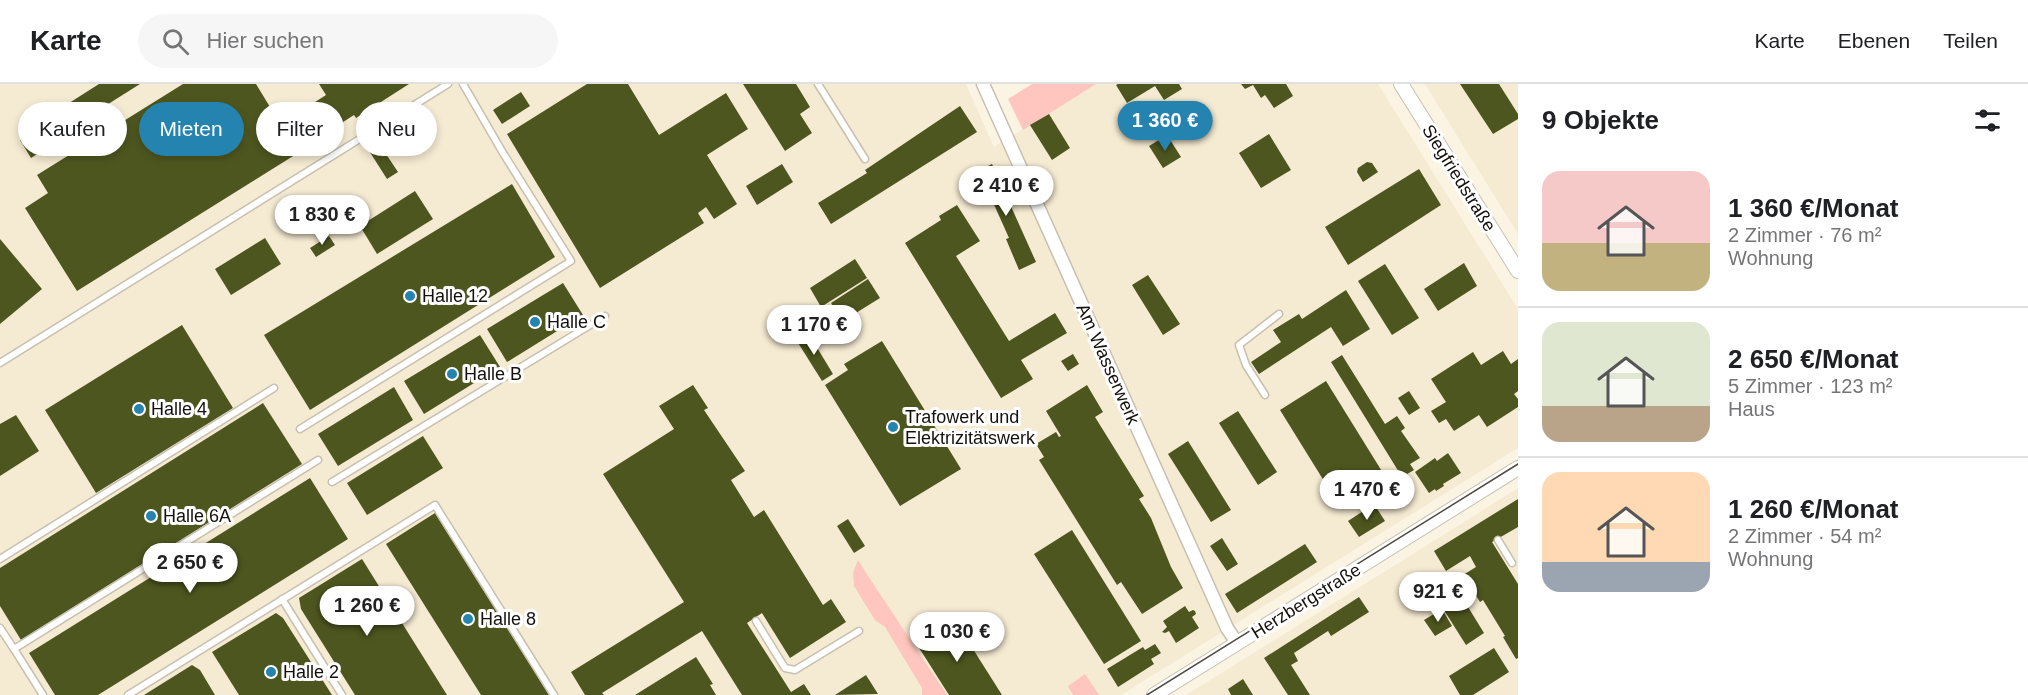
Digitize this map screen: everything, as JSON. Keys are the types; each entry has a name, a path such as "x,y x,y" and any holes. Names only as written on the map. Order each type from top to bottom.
{"street":[{"name":"Am Wasserwerk","path":"983,84 1227,628 1237,643"},
{"name":"Siegfriedstraße","path":"1401,84 1518,271"},
{"name":"Herzbergstraße","path":"1154,695 1518,468"}],"lane":[{"path":"0,363 448,84"},
{"path":"300,429 571,261 462,84"},
{"path":"818,84 865,159"},
{"path":"1265,395 1246,364 1239,345 1278,314"},
{"path":"332,482 605,316"},
{"path":"0,560 274,388"},
{"path":"14,649 318,460"},
{"path":"128,695 435,505 554,695"},
{"path":"1497,540 1512,562"},
{"path":"282,599 342,695"},
{"path":"756,621 785,668 789,670 795,670 859,631"},
{"path":"0,628 43,695"}],"shaded area":[{"path":"0,84 966,84 994,147 1096,84 1378,84 1518,309 1518,448 1121,695 0,695"},
{"path":"1032,84 1096,84 1023,130 1008,99"},
{"path":"1425,84 1518,84 1518,234"},
{"path":"1518,488 1518,695 1186,695 1429,544"},
{"path":"858,560 947,695 922,695 922,688 885,627 875,620 854,586 853,573"},
{"path":"1085,674 1099,695 1073,695 1068,686"}],"building":[{"path":"99,84 140,84 111,102 71,102"},
{"path":"183,84 256,84 267,102 256,102 256,156 293,156 77,291 25,208 48,193 37,175 67,156 127,156 127,119 139,111 139,156 244,156 244,102 154,102"},
{"path":"319,84 409,84 381,102 356,102 356,118 354,115 344,121 344,102 315,102 326,95"},
{"path":"587,84 628,84 659,135 726,93 748,129 707,155 737,204 714,219 706,207 698,213 704,223 600,288 507,134"},
{"path":"743,84 796,84 810,107 800,114 812,133 785,151"},
{"path":"1179,84 1182,89 1164,100 1155,86 1127,103 1116,85"},
{"path":"1241,84 1286,84 1293,96 1274,108 1265,95 1261,98 1253,85 1245,89"},
{"path":"1460,84 1499,84 1518,114 1518,119 1493,134"},
{"path":"521,92 530,106 502,124 493,110"},
{"path":"960,106 977,132 831,224 818,203 867,173 865,170"},
{"path":"1049,114 1070,148 1052,160 1030,125"},
{"path":"1269,134 1291,170 1261,188 1239,153"},
{"path":"1167,135 1181,157 1163,168 1149,146"},
{"path":"372,156 387,156 398,172 387,179"},
{"path":"1367,162 1372,163 1378,172 1363,182 1357,172 1358,168"},
{"path":"782,164 793,182 757,205 746,186"},
{"path":"992,164 1036,262 1019,270 1006,239 1009,238 976,172"},
{"path":"1419,169 1441,205 1348,265 1325,227"},
{"name":"Halle 12","path":"512,184 555,257 310,410 264,335"},
{"path":"415,191 433,219 377,254 360,226"},
{"path":"957,205 980,241 956,256 1009,341 1055,313 1067,333 1021,360 1033,379 1001,398 905,243 941,220 939,216"},
{"path":"329,236 335,245 316,257 310,248"},
{"path":"265,238 281,264 231,295 215,269"},
{"path":"0,239 42,289 0,324"},
{"path":"855,259 867,278 821,307 810,288"},
{"path":"1464,263 1477,286 1438,311 1424,289"},
{"path":"1385,264 1419,318 1392,335 1358,281"},
{"path":"1148,275 1180,324 1163,335 1132,285"},
{"path":"868,279 880,298 843,321 831,303"},
{"name":"Halle C","path":"563,283 583,315 507,362 487,329"},
{"path":"1346,290 1370,329 1343,346 1331,327 1259,374 1251,362 1281,342 1273,330 1299,314 1302,319"},
{"path":"831,306 841,322 822,334 812,318"},
{"name":"Halle 4","path":"182,325 233,408 96,493 45,410"},
{"path":"807,331 833,374 822,381 795,338"},
{"name":"Halle B","path":"480,335 500,367 424,414 404,381"},
{"name":"Trafowerk und Elektrizitätswerk","path":"882,341 961,469 900,506 825,385 848,370 844,364"},
{"path":"1503,351 1511,364 1518,359 1518,391 1514,394 1518,399 1518,407 1487,427 1479,415 1454,431 1446,419 1439,423 1431,411 1446,402 1431,379 1473,352 1481,365"},
{"path":"1073,354 1079,364 1068,371 1061,361"},
{"path":"1342,355 1385,424 1397,416 1405,428 1401,431 1420,458 1410,464 1414,470 1402,477 1331,362"},
{"path":"1326,381 1383,473 1337,502 1280,410"},
{"path":"693,385 708,408 704,410 745,471 731,480 754,517 764,510 823,605 831,599 846,622 790,658 762,613 747,623 791,692 804,684 811,695 742,695 702,631 602,693 604,695 585,695 571,672 684,602 603,474 674,429 659,406"},
{"path":"1087,385 1103,412 1095,417 1144,496 1139,499 1151,518 1171,567 1183,588 1142,614 1121,582 1117,585 1039,460 1044,457 1036,444 1056,432 1059,437 1061,436 1046,411"},
{"path":"394,387 413,420 338,466 318,434"},
{"path":"1409,391 1420,408 1409,415 1398,398"},
{"name":"Halle 6A","path":"263,403 302,464 21,640 0,606 0,568"},
{"path":"1238,411 1277,472 1258,485 1219,423"},
{"path":"16,415 39,451 0,476 0,424"},
{"path":"423,436 443,468 367,515 347,483"},
{"path":"1188,441 1231,510 1211,522 1168,454"},
{"path":"1448,453 1461,473 1436,491 1435,489 1429,493 1415,472 1435,458 1437,461"},
{"path":"310,478 348,539 98,695 55,695 29,653"},
{"path":"1518,499 1518,527 1492,542 1518,584 1518,658 1516,659 1483,600 1480,602 1463,575 1476,567 1470,556 1446,571 1434,551"},
{"path":"1374,504 1385,521 1359,537 1348,521"},
{"name":"Halle 8","path":"435,513 549,695 481,695 386,544"},
{"path":"848,519 865,546 854,553 837,526"},
{"path":"1072,530 1141,641 1104,664 1034,554"},
{"path":"1222,538 1238,564 1227,571 1210,546"},
{"path":"1305,544 1317,562 1237,613 1225,594"},
{"path":"362,559 447,695 355,695 301,609 299,598"},
{"path":"1449,576 1484,633 1466,645 1430,588"},
{"path":"1359,597 1369,612 1331,636 1328,631 1294,653 1298,661 1291,665 1310,695 1288,695 1264,658"},
{"path":"1185,606 1189,612 1195,611 1196,614 1192,617 1199,628 1176,643 1169,631 1162,632 1167,627 1163,621"},
{"path":"1442,609 1452,626 1435,636 1424,620"},
{"name":"Halle 2","path":"276,613 283,618 332,695 239,695 212,652"},
{"path":"954,619 1002,695 949,695 916,643"},
{"path":"1155,644 1161,653 1151,659 1154,664 1118,687 1107,669 1143,647 1145,650"},
{"path":"1494,648 1509,672 1473,695 1460,695 1449,676"},
{"path":"696,657 713,684 710,685 716,695 635,695"},
{"path":"192,665 200,670 215,695 144,695"},
{"path":"866,675 878,694 835,695"},
{"path":"1243,679 1253,695 1231,695 1228,689"}],"tram line":[{"path":"1147,695 1518,464"}],"place":[{"name":"Halle 12","path":"410,296"},
{"name":"Halle C","path":"535,322"},
{"name":"Halle B","path":"452,374"},
{"name":"Halle 4","path":"139,409"},
{"name":"Trafowerk und Elektrizitätswerk","path":"893,427"},
{"name":"Halle 6A","path":"151,516"},
{"name":"Halle 8","path":"468,619"},
{"name":"Halle 2","path":"271,672"}]}
